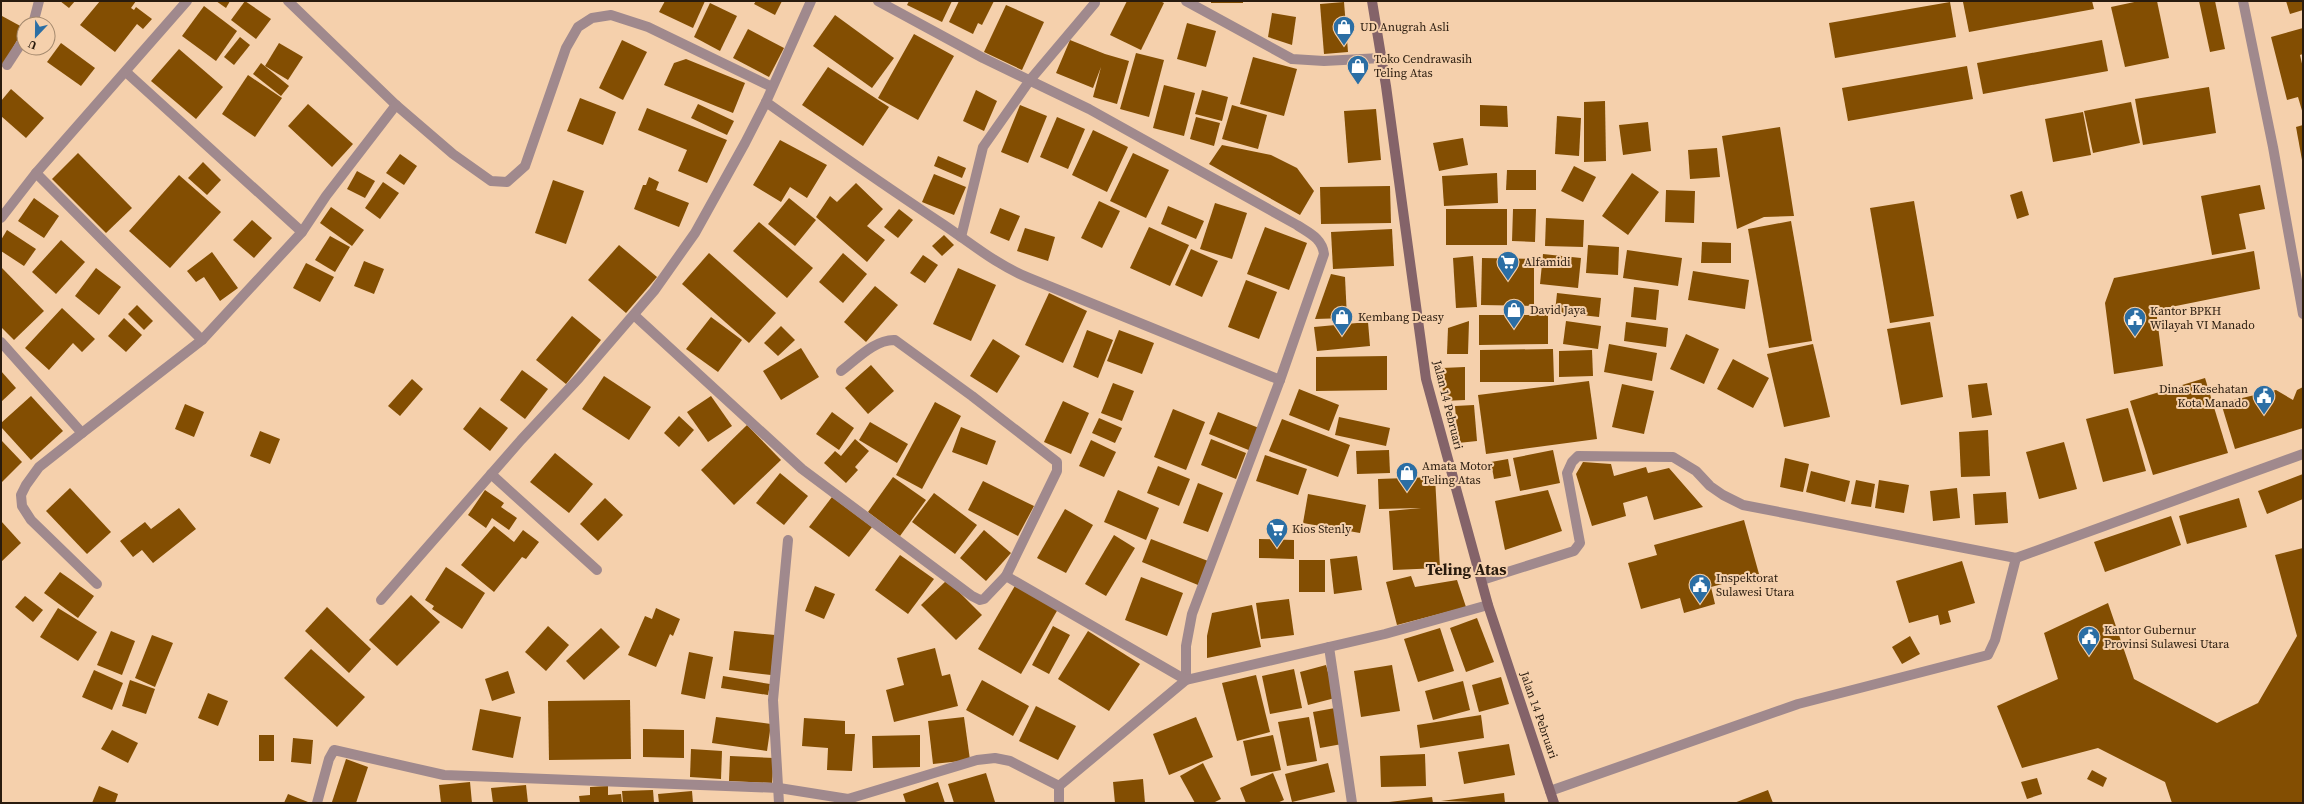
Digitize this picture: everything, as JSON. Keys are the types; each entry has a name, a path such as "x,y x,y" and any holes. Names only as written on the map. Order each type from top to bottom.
{"main road":[{"name":"Jalan 14 Pebruari","path":"1372,1 1426,379 1488,605 1554,803"}],"street":[{"path":"35,16 39,1"},
{"path":"1,218 36,173 187,1"},
{"path":"288,1 396,105 475,172 491,181 507,182 524,166 566,48 578,27 592,18 611,15 648,27 772,87"},
{"path":"381,600 491,474 634,315 695,233 766,102 811,1"},
{"path":"878,1 983,58 1089,109 1297,225 1316,237 1323,245 1324,254 1280,380 1192,614 1186,646 1186,680"},
{"path":"1186,1 1292,59 1324,61 1381,58"},
{"path":"2243,1 2273,147 2303,314"},
{"path":"961,237 983,148 1030,80 1096,3"},
{"path":"7,65 16,51"},
{"path":"126,72 302,232"},
{"path":"766,102 866,174 1010,270 1280,380"},
{"path":"97,584 31,520 22,506 21,495 40,467 202,340 302,232 326,196 396,105"},
{"path":"36,173 202,340"},
{"path":"634,315 802,469 972,596 980,600 984,599 1006,576 1057,471 1057,462 972,396 895,340 888,340 873,347 841,371"},
{"path":"1,342 82,433"},
{"path":"1482,580 1574,551 1577,548 1580,544 1567,473 1572,462 1578,456 1674,457 1696,471 1710,486 1723,495 1743,505 2016,558 2303,454"},
{"path":"491,474 597,570"},
{"path":"779,803 773,700 788,540"},
{"path":"1550,791 1798,704 1988,655 1995,640 2016,558"},
{"path":"1006,576 1186,680"},
{"path":"1059,786 1186,680 1385,634 1488,605"},
{"path":"1328,647 1352,803"},
{"path":"317,803 329,759 334,750 444,775 779,788 848,801 977,760 995,758 1010,761 1059,786"},
{"path":"1059,786 1059,803"}],"building":[{"path":"60,1 75,1 69,8"},
{"path":"100,1 136,1 131,8 134,10 136,7 152,19 143,29 137,24 115,52 80,25"},
{"path":"216,1 230,1 226,8"},
{"path":"245,1 271,19 256,39 231,20"},
{"path":"665,1 705,1 693,28 659,12"},
{"path":"756,1 782,1 775,15 754,4"},
{"path":"909,1 952,1 942,22 907,5"},
{"path":"959,1 994,1 982,25 978,23 973,34 949,22"},
{"path":"1127,1 1160,1 1164,3 1141,50 1110,35"},
{"path":"1211,1 1243,1 1243,3 1211,3"},
{"path":"2092,1 2094,9 1969,32 1963,2"},
{"path":"2139,1 2157,1 2169,58 2125,67 2111,7"},
{"path":"2199,1 2215,1 2225,49 2210,52"},
{"path":"2286,1 2303,1 2303,10 2290,14"},
{"path":"1344,2 1348,52 1324,54 1320,4"},
{"path":"1950,2 1956,37 1835,58 1829,23"},
{"path":"710,3 737,16 720,51 694,37"},
{"path":"1006,5 1044,22 1022,70 984,52"},
{"path":"204,6 237,31 216,61 182,36"},
{"path":"1272,13 1296,17 1292,45 1268,37"},
{"path":"835,15 894,58 872,88 813,46"},
{"path":"2,16 16,24 16,42 1,69"},
{"path":"1187,23 1216,31 1206,67 1177,59"},
{"path":"2303,28 2303,54 2300,55 2303,68 2303,114 2298,97 2287,100 2271,37"},
{"path":"748,29 784,48 769,77 733,58"},
{"path":"914,34 954,56 918,120 878,98"},
{"path":"240,37 250,45 234,65 224,57"},
{"path":"622,40 647,52 623,100 599,88"},
{"path":"1070,40 1105,54 1129,61 1117,104 1093,97 1101,67 1093,88 1056,73"},
{"path":"2102,40 2108,71 1983,94 1977,63"},
{"path":"61,43 95,68 81,86 47,62 51,56 56,56 56,50"},
{"path":"279,43 303,57 288,80 265,66"},
{"path":"179,49 223,87 196,119 151,81"},
{"path":"1136,53 1164,60 1149,117 1120,109"},
{"path":"1253,57 1297,69 1284,116 1240,104"},
{"path":"686,59 745,83 733,113 664,85 674,63"},
{"path":"261,63 289,86 281,96 253,74"},
{"path":"1967,66 1973,99 1848,121 1842,88"},
{"path":"828,67 889,107 863,146 802,105"},
{"path":"248,75 282,98 255,137 222,114"},
{"path":"1164,85 1195,93 1184,136 1153,128"},
{"path":"2209,87 2216,133 2143,145 2135,99"},
{"path":"11,89 44,118 26,138 1,116 1,101"},
{"path":"976,90 997,101 984,131 963,121"},
{"path":"1202,90 1228,97 1222,121 1195,114"},
{"path":"580,98 616,112 603,145 567,131"},
{"path":"1605,101 1606,161 1584,162 1584,102"},
{"path":"2131,102 2140,143 2093,153 2084,111"},
{"path":"308,104 353,144 332,167 288,126"},
{"path":"698,104 734,121 727,135 691,118"},
{"path":"1020,105 1047,116 1028,163 1001,152"},
{"path":"1232,105 1267,115 1258,149 1222,139"},
{"path":"1480,105 1507,106 1508,127 1480,126"},
{"path":"647,108 727,140 707,183 678,171 687,150 638,130"},
{"path":"1376,109 1381,160 1348,163 1344,111"},
{"path":"2083,112 2091,155 2053,162 2045,119"},
{"path":"1557,116 1581,118 1579,156 1555,154"},
{"path":"1057,117 1085,129 1068,169 1040,157"},
{"path":"1196,117 1220,123 1214,146 1190,139"},
{"path":"1648,122 1651,151 1623,155 1619,125"},
{"path":"2303,125 2303,160 2302,160 2296,127"},
{"path":"1780,127 1794,216 1764,217 1737,229 1722,136"},
{"path":"1093,130 1128,147 1107,192 1072,175"},
{"path":"1463,138 1468,165 1439,171 1433,143"},
{"path":"780,140 827,165 807,198 790,187 781,202 753,185"},
{"path":"1222,145 1271,155 1297,168 1314,191 1300,215 1209,164"},
{"path":"1717,148 1720,177 1690,179 1688,150"},
{"path":"78,153 132,208 106,233 52,179"},
{"path":"1133,153 1169,170 1146,218 1110,201"},
{"path":"400,154 417,166 404,185 386,173"},
{"path":"938,156 966,168 962,178 934,166"},
{"path":"203,162 221,180 207,195 188,178"},
{"path":"1574,166 1596,177 1583,202 1561,191"},
{"path":"1507,170 1536,170 1536,190 1506,190"},
{"path":"357,171 375,181 365,198 347,189"},
{"path":"1497,173 1498,203 1444,206 1442,176"},
{"path":"1632,173 1659,192 1628,235 1602,216"},
{"path":"934,174 966,187 954,215 922,202"},
{"path":"179,175 221,212 170,268 129,231"},
{"path":"649,177 659,182 656,190 689,203 679,227 634,209 643,185 646,185"},
{"path":"553,180 584,191 566,244 535,233"},
{"path":"383,182 399,193 380,219 365,208"},
{"path":"856,183 883,209 867,226 885,240 867,262 816,217 830,196 837,202"},
{"path":"2260,185 2265,209 2239,214 2246,249 2212,255 2201,196"},
{"path":"1390,186 1391,223 1321,224 1320,187"},
{"path":"1666,190 1695,191 1694,223 1665,222"},
{"path":"2022,191 2029,215 2017,219 2010,195"},
{"path":"34,198 59,216 44,238 18,221"},
{"path":"789,198 816,220 795,246 768,224"},
{"path":"1099,201 1120,211 1102,248 1081,238"},
{"path":"1914,201 1934,316 1890,323 1870,208"},
{"path":"1215,203 1247,213 1232,259 1200,249"},
{"path":"1168,206 1204,221 1196,239 1161,224"},
{"path":"331,207 364,230 352,246 320,223"},
{"path":"1000,208 1020,216 1009,241 990,233"},
{"path":"899,209 913,220 898,238 884,227"},
{"path":"1446,209 1507,209 1507,245 1446,245"},
{"path":"1513,209 1536,209 1535,242 1512,241"},
{"path":"1546,218 1584,220 1583,247 1545,246"},
{"path":"252,220 272,238 254,258 233,240"},
{"path":"1791,221 1812,341 1769,348 1748,229"},
{"path":"759,222 813,268 787,298 733,251"},
{"path":"1149,227 1189,245 1170,286 1130,268"},
{"path":"1265,227 1307,243 1289,290 1247,274"},
{"path":"1025,228 1055,237 1048,261 1017,251"},
{"path":"1392,229 1394,266 1333,269 1331,232"},
{"path":"7,230 36,249 24,266 1,251 1,240"},
{"path":"944,235 954,245 942,256 932,246"},
{"path":"330,236 350,247 335,272 315,260"},
{"path":"61,240 85,262 56,294 32,272"},
{"path":"1702,242 1731,243 1731,263 1701,263"},
{"path":"619,245 657,277 626,313 588,280"},
{"path":"1588,245 1619,247 1618,275 1586,273"},
{"path":"1191,249 1218,261 1202,297 1175,285"},
{"path":"1627,250 1682,258 1678,286 1623,278"},
{"name":"Kantor BPKH Wilayah VI Manado","path":"2254,251 2260,289 2156,310 2163,366 2114,374 2105,303 2114,278"},
{"path":"212,252 238,288 220,301 204,277 196,282 187,271"},
{"path":"709,253 776,313 749,343 682,284"},
{"path":"843,253 867,274 843,303 819,282"},
{"path":"1543,254 1581,258 1578,288 1540,284"},
{"path":"923,255 938,265 925,283 910,273"},
{"path":"1473,256 1477,307 1456,308 1453,258"},
{"name":"Alfamidi","path":"1482,258 1534,259 1534,306 1481,305"},
{"path":"364,261 384,269 374,294 354,286"},
{"path":"306,263 334,277 320,302 293,288"},
{"path":"1,267 44,311 14,340 1,327"},
{"path":"96,268 121,287 99,315 75,296"},
{"path":"958,268 996,285 971,341 933,324"},
{"path":"1693,271 1749,280 1745,309 1688,300"},
{"path":"1331,274 1345,277 1347,318 1315,319"},
{"path":"1246,280 1277,292 1259,339 1228,327"},
{"path":"875,286 898,305 866,342 844,322"},
{"path":"1634,287 1659,290 1656,320 1631,317"},
{"path":"1049,293 1087,311 1063,363 1025,345"},
{"path":"1557,293 1601,298 1599,317 1555,312"},
{"path":"137,305 153,321 144,330 128,314"},
{"path":"62,308 95,339 82,352 73,343 49,370 25,348"},
{"name":"David Jaya","path":"1479,315 1548,315 1548,344 1479,345"},
{"path":"572,316 601,340 566,384 536,360"},
{"path":"711,317 742,340 718,372 686,349"},
{"path":"124,318 142,335 126,352 108,336"},
{"path":"1469,321 1468,354 1447,354 1448,328"},
{"path":"1566,321 1601,326 1598,349 1563,344"},
{"name":"Kembang Deasy","path":"1368,322 1370,346 1317,351 1314,327"},
{"path":"1626,322 1668,328 1666,347 1624,341"},
{"path":"1930,322 1943,397 1901,405 1887,329"},
{"path":"781,326 795,340 778,356 764,343"},
{"path":"1087,330 1113,340 1098,378 1073,367"},
{"path":"1119,330 1154,343 1142,374 1107,361"},
{"path":"1686,334 1719,349 1704,384 1670,369"},
{"path":"993,339 1020,356 997,393 970,376"},
{"path":"1609,344 1657,353 1652,381 1604,372"},
{"path":"1813,344 1830,417 1784,427 1767,354"},
{"path":"801,348 819,377 781,400 763,371"},
{"path":"1553,349 1554,382 1480,382 1480,350"},
{"path":"1592,350 1593,376 1559,377 1559,351"},
{"path":"1387,356 1387,390 1316,391 1316,357"},
{"path":"1733,359 1769,378 1753,408 1717,389"},
{"path":"871,365 894,391 868,414 845,388"},
{"path":"1465,367 1465,400 1443,401 1442,368"},
{"path":"522,370 548,389 525,419 500,400"},
{"path":"1,371 16,388 1,402"},
{"path":"604,376 651,407 629,440 582,409"},
{"path":"2205,378 2228,453 2153,475 2130,401"},
{"path":"412,379 423,389 400,416 388,406"},
{"path":"1589,381 1597,439 1486,454 1478,395"},
{"path":"1113,383 1134,391 1122,421 1101,413"},
{"path":"1987,383 1992,415 1972,418 1968,385"},
{"path":"1622,384 1654,391 1644,434 1612,427"},
{"name":"Dinas Kesehatan Kota Manado","path":"2303,387 2303,428 2235,449 2221,403 2276,390 2293,400 2297,390"},
{"path":"1299,389 1339,405 1329,431 1289,415"},
{"path":"31,396 63,431 31,460 1,427 1,423"},
{"path":"711,396 732,426 708,442 687,412"},
{"path":"1063,401 1089,413 1071,454 1044,442"},
{"path":"935,402 961,416 922,489 896,475"},
{"path":"185,404 204,412 194,437 175,429"},
{"path":"1474,405 1477,441 1458,443 1455,406"},
{"path":"480,407 508,428 490,451 463,429"},
{"path":"2128,408 2146,471 2103,482 2086,419"},
{"path":"1173,409 1205,422 1186,470 1154,457"},
{"path":"832,412 854,428 839,450 816,434"},
{"path":"1218,412 1259,428 1251,451 1209,434"},
{"path":"679,416 694,430 679,447 664,433"},
{"path":"1339,417 1390,428 1386,446 1335,435"},
{"path":"1099,418 1122,428 1115,443 1092,433"},
{"path":"1282,419 1350,445 1338,477 1269,451"},
{"path":"870,422 908,444 897,463 859,440"},
{"path":"747,425 781,460 734,505 701,470"},
{"path":"961,427 996,441 987,465 952,452"},
{"path":"1988,430 1990,476 1961,477 1959,432"},
{"path":"260,431 280,439 270,464 250,456"},
{"path":"855,439 869,451 855,467 858,470 846,483 824,463 835,451 841,456"},
{"path":"1211,439 1246,453 1236,479 1201,465"},
{"path":"1,440 22,462 1,483"},
{"path":"1091,440 1116,452 1104,477 1079,466"},
{"path":"2064,442 2077,489 2039,499 2026,452"},
{"path":"1389,450 1390,473 1357,474 1356,451"},
{"path":"1553,450 1560,483 1520,491 1513,458"},
{"path":"555,453 593,484 569,513 530,482"},
{"path":"1265,455 1307,469 1298,495 1256,481"},
{"path":"1785,458 1809,464 1803,492 1780,487"},
{"path":"1508,459 1511,476 1494,479 1491,462"},
{"path":"1583,462 1611,464 1614,476 1646,467 1648,473 1669,468 1703,507 1654,520 1647,496 1623,503 1626,516 1592,526 1576,474"},
{"path":"1158,466 1190,479 1179,506 1147,493"},
{"path":"1811,471 1850,481 1845,502 1806,492"},
{"path":"780,473 808,496 784,525 756,503"},
{"path":"2303,474 2303,499 2267,514 2258,491"},
{"path":"893,477 926,500 900,536 868,512"},
{"path":"1435,477 1440,568 1393,570 1389,511 1421,508 1379,509 1378,479"},
{"path":"1856,480 1875,484 1871,507 1851,504"},
{"path":"1879,480 1909,485 1904,513 1875,508"},
{"path":"983,481 1034,506 1018,536 968,510"},
{"path":"1198,483 1223,493 1208,532 1183,523"},
{"path":"70,488 111,532 87,554 46,511"},
{"path":"1957,488 1960,518 1933,521 1930,491"},
{"path":"485,490 504,503 501,507 517,518 509,530 492,518 486,528 468,515"},
{"path":"1118,490 1159,508 1146,540 1104,522"},
{"path":"1548,490 1562,531 1505,550 1495,501"},
{"path":"2006,492 2008,523 1975,525 1973,494"},
{"path":"934,493 977,525 955,554 912,522"},
{"path":"1308,494 1366,505 1360,533 1303,523"},
{"path":"832,497 872,527 849,557 809,527"},
{"path":"605,498 623,515 598,541 580,524"},
{"path":"2239,498 2247,527 2187,544 2179,516"},
{"path":"179,508 196,529 153,563 142,550 133,557 120,541 145,522 151,529"},
{"path":"1065,509 1093,525 1066,573 1037,558"},
{"path":"2171,516 2181,545 2105,572 2094,542"},
{"path":"1744,520 1759,574 1711,587 1715,604 1684,613 1680,598 1641,609 1628,563 1657,555 1654,545"},
{"path":"1,521 21,543 1,562"},
{"path":"494,526 514,542 523,530 539,542 526,559 522,557 494,592 461,565"},
{"path":"984,530 1011,553 986,581 960,558"},
{"path":"1114,535 1135,548 1106,596 1085,584"},
{"path":"1151,539 1208,561 1198,585 1142,562"},
{"name":"Kios Stenly","path":"1259,539 1294,540 1294,559 1259,558"},
{"name":"Kantor Gubernur Provinsi Sulawesi Utara","path":"2303,548 2303,803 2172,803 2165,782 2098,748 2022,768 1997,706 2058,679 2044,633 2108,603 2134,679 2217,723 2258,703 2297,636 2275,555"},
{"path":"900,555 934,579 908,614 875,590"},
{"path":"1357,556 1362,590 1334,594 1330,559"},
{"path":"1299,560 1325,560 1325,592 1299,592"},
{"path":"1962,561 1975,603 1948,611 1951,622 1940,625 1938,615 1909,623 1896,581"},
{"path":"446,567 485,593 462,629 432,609 434,606 425,600"},
{"path":"60,572 94,596 78,618 44,593"},
{"path":"1411,576 1415,587 1457,580 1466,607 1397,625 1386,582"},
{"path":"1141,577 1183,593 1167,636 1125,620"},
{"path":"947,580 982,615 956,640 921,605"},
{"path":"1016,584 1058,609 1021,674 978,649"},
{"path":"815,586 835,594 824,619 805,611"},
{"path":"411,595 440,622 397,666 369,640"},
{"path":"25,596 43,610 33,622 15,607"},
{"path":"1289,599 1294,635 1261,639 1256,603"},
{"path":"1252,605 1261,647 1207,658 1207,636 1212,613"},
{"path":"327,607 371,649 349,673 305,631"},
{"path":"58,608 97,632 78,661 40,637"},
{"path":"656,608 680,619 673,636 670,634 656,667 628,655 645,616 652,619"},
{"path":"1477,618 1494,662 1466,672 1450,628"},
{"path":"548,626 569,645 546,671 525,652"},
{"path":"1053,626 1070,635 1049,674 1032,665"},
{"path":"601,628 620,647 584,680 566,661"},
{"path":"1440,628 1454,671 1418,682 1404,639"},
{"path":"111,631 135,641 122,675 97,665"},
{"path":"734,631 775,635 771,675 729,670"},
{"path":"1088,631 1140,664 1109,711 1058,679"},
{"path":"152,635 173,643 155,687 135,678"},
{"path":"1910,636 1920,654 1902,664 1892,647"},
{"path":"935,648 942,676 950,674 958,706 894,722 886,690 904,685 897,658"},
{"path":"311,649 365,697 337,727 284,678"},
{"path":"689,652 713,657 705,699 681,694"},
{"path":"1326,665 1335,698 1308,705 1300,672"},
{"path":"1392,665 1400,711 1361,717 1354,671"},
{"path":"1294,669 1302,708 1270,714 1262,676"},
{"path":"94,670 123,683 112,710 82,697"},
{"path":"508,671 515,693 492,701 485,679"},
{"path":"1256,675 1270,732 1237,741 1222,683"},
{"path":"723,676 770,684 768,695 721,688"},
{"path":"1501,677 1509,704 1479,712 1472,685"},
{"path":"130,680 155,689 146,714 122,706"},
{"path":"982,680 1029,706 1013,736 966,710"},
{"path":"1463,681 1470,710 1433,720 1425,691"},
{"path":"208,693 228,701 218,726 198,718"},
{"path":"630,700 631,759 549,760 548,701"},
{"path":"1036,706 1076,726 1058,760 1019,741"},
{"path":"1335,708 1342,744 1320,748 1313,712"},
{"path":"480,709 521,717 513,758 472,750"},
{"path":"1481,715 1484,738 1420,748 1417,725"},
{"path":"716,717 771,724 767,751 712,743"},
{"path":"964,717 970,760 933,764 928,721"},
{"path":"1196,717 1213,757 1169,775 1153,734"},
{"path":"1309,717 1317,761 1287,766 1278,722"},
{"path":"804,718 845,721 845,734 855,734 852,771 827,770 828,748 802,746"},
{"path":"643,729 684,730 684,758 643,757"},
{"path":"112,730 138,743 128,763 101,749"},
{"path":"259,735 274,735 274,761 259,761"},
{"path":"920,735 920,767 873,768 872,736"},
{"path":"1273,735 1281,770 1251,776 1243,741"},
{"path":"293,738 313,740 311,764 291,762"},
{"path":"1509,744 1515,775 1464,784 1458,752"},
{"path":"691,749 722,751 721,779 690,777"},
{"path":"1425,754 1426,786 1381,787 1380,756"},
{"path":"730,756 774,758 772,783 729,781"},
{"path":"346,759 368,767 356,803 332,802"},
{"path":"1203,763 1221,799 1213,803 1195,803 1180,776"},
{"path":"1328,763 1335,792 1292,802 1285,774"},
{"path":"2092,770 2107,778 2103,787 2087,779"},
{"path":"986,773 995,802 954,803 948,784"},
{"path":"1273,773 1284,800 1277,803 1246,803 1240,788"},
{"path":"2037,778 2042,794 2027,799 2021,782"},
{"path":"1143,779 1145,803 1115,803 1113,782"},
{"path":"470,782 472,803 441,803 439,785"},
{"path":"938,782 945,803 906,803 903,794"},
{"path":"526,785 528,803 493,803 491,788"},
{"path":"99,786 118,794 115,803 92,803"},
{"path":"608,786 608,795 621,794 622,803 580,803 579,796 590,795 590,787"},
{"path":"653,790 654,803 623,803 622,791"},
{"path":"1768,790 1773,803 1734,803"},
{"path":"692,791 693,803 659,803 658,794"},
{"path":"1504,793 1505,803 1441,801"},
{"path":"288,794 308,802 284,803"},
{"path":"1432,797 1433,803 1389,803 1389,802"}],"place":[{"name":"UD Anugrah Asli","path":"1344,46"},
{"name":"Toko Cendrawasih Teling Atas","path":"1358,86"},
{"name":"Alfamidi","path":"1508,282"},
{"name":"David Jaya","path":"1514,330"},
{"name":"Kembang Deasy","path":"1342,336"},
{"name":"Kantor BPKH Wilayah VI Manado","path":"2135,338"},
{"name":"Dinas Kesehatan Kota Manado","path":"2264,416"},
{"name":"Amata Motor Teling Atas","path":"1407,492"},
{"name":"Kios Stenly","path":"1277,548"},
{"name":"Inspektorat Sulawesi Utara","path":"1700,604"},
{"name":"Kantor Gubernur Provinsi Sulawesi Utara","path":"2089,656"}],"district":[{"name":"Teling Atas","path":"1466,569"}]}
